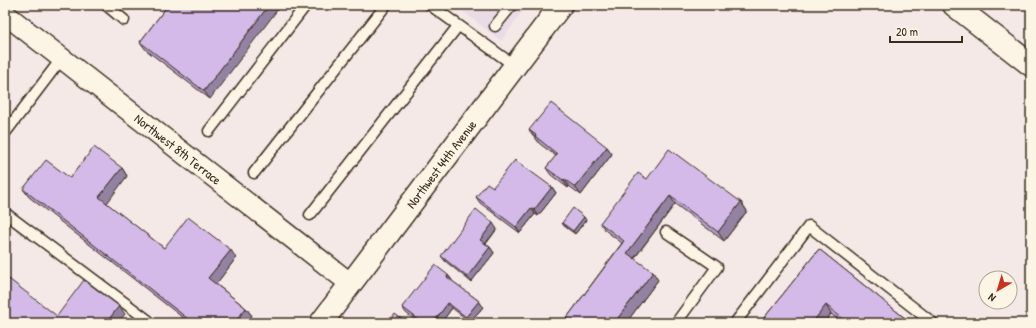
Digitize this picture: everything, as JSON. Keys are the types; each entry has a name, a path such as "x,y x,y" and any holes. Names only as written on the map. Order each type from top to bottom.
{"street":[{"name":"Northwest 44th Avenue","path":"321,323 561,5"},
{"path":"954,5 1031,65"},
{"name":"Northwest 8th Terrace","path":"5,14 350,284"}],"lane":[{"path":"106,5 124,20"},
{"path":"209,131 306,5"},
{"path":"254,173 386,5"},
{"path":"430,5 515,66"},
{"path":"495,26 512,5"},
{"path":"310,215 458,26"},
{"path":"5,133 62,58"},
{"path":"5,213 149,321 147,323"},
{"path":"736,323 809,226 933,323"},
{"path":"666,232 717,267 676,323"}],"shaded area":[{"path":"455,5 527,5 501,41"}],"building":[{"path":"168,5 269,5 204,91 140,42"},
{"path":"551,103 607,147 575,187 546,168 557,154 529,130"},
{"path":"94,147 122,168 99,197 164,248 188,217 231,250 208,278 246,308 234,323 185,323 188,319 23,189 46,160 70,178"},
{"path":"669,149 741,202 718,232 670,196 627,253 653,272 614,323 563,323 624,241 600,223 638,173 647,179"},
{"path":"515,160 552,187 534,210 531,208 516,227 476,197 487,183 493,187"},
{"path":"573,208 584,217 573,231 562,223"},
{"path":"476,209 493,223 480,240 490,247 467,277 441,256"},
{"path":"819,249 911,323 848,323 826,305 812,323 760,323"},
{"path":"435,265 448,275 447,277 479,301 466,317 448,303 433,323 423,323 402,307"},
{"path":"5,276 57,316 84,280 119,306 106,323 5,323"},
{"path":"395,314 407,323 388,323"}]}
